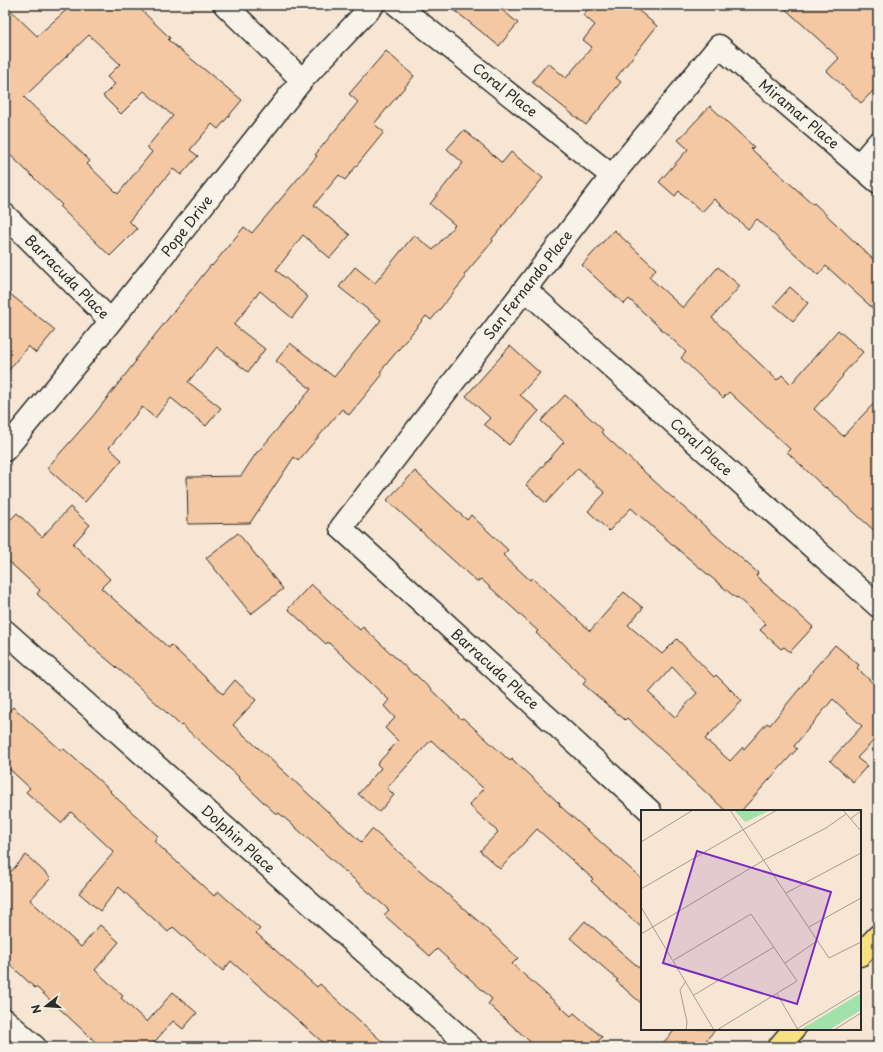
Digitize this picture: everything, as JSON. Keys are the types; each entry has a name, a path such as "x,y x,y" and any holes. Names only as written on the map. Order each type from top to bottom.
{"main road":[{"path":"861,954 878,936"},
{"path":"779,1047 793,1030"}],"street":[{"path":"225,5 302,80"},
{"name":"Pope Drive","path":"5,450 111,321 302,80 373,5"},
{"name":"Coral Place","path":"397,5 612,176"},
{"name":"San Fernando Place","path":"340,528 612,176 719,46"},
{"name":"Miramar Place","path":"719,46 878,182"},
{"path":"859,165 878,143"},
{"name":"Barracuda Place","path":"5,215 111,321"},
{"name":"Coral Place","path":"525,289 878,606"},
{"name":"Barracuda Place","path":"340,528 649,810"},
{"name":"Dolphin Place","path":"5,631 471,1047"},
{"path":"5,1020 35,1047"}],"building":[{"path":"5,5 37,36 72,5 136,5 170,38 168,40 242,100 218,129 212,124 190,150 198,156 181,175 173,169 129,221 137,229 110,256 60,207 62,205 5,150","holes":["89,35 120,64 107,77 115,84 103,96 121,114 144,91 173,116 147,147 152,152 118,194 87,164 90,161 24,97"]},
{"path":"448,5 496,5 518,23 499,46"},
{"path":"591,5 632,5 657,26 616,78 621,82 586,125 532,82 548,63 566,78 592,47 583,40 595,25 583,15"},
{"path":"781,5 878,5 878,86 861,103 827,71 839,58"},
{"path":"386,51 414,76 374,124 384,132 345,180 339,175 314,205 350,235 330,258 303,235 276,270 308,297 292,318 260,291 234,325 265,349 248,372 217,347 188,382 221,408 206,426 171,398 155,418 142,407 109,448 122,460 85,502 47,468 93,416 136,361 135,360 211,265 212,266 244,227 252,233 317,156 315,155 358,102 349,94"},
{"path":"710,106 754,147 751,149 813,204 814,203 878,264 878,313 826,266 818,275 757,219 748,229 714,199 702,212 679,191 675,196 659,182 688,149 678,140"},
{"path":"464,130 502,163 511,152 543,178 492,239 493,241 464,275 466,277 431,320 426,316 380,372 383,374 349,415 342,409 298,461 294,457 250,523 188,524 187,477 241,476 257,452 311,389 276,361 290,343 334,377 381,320 339,287 355,267 375,283 414,235 433,250 455,225 430,204 463,163 447,149"},
{"path":"614,230 656,269 649,277 683,308 718,267 740,286 712,318 777,380 782,375 791,384 838,330 863,352 814,409 843,436 878,399 878,534 826,487 825,488 787,452 790,449 729,392 723,398 681,358 686,352 629,299 624,304 582,265"},
{"path":"790,287 808,303 793,321 774,305"},
{"path":"5,290 55,330 36,353 28,346 5,375"},
{"path":"510,346 540,373 520,395 539,411 509,445 484,424 490,418 466,396"},
{"path":"565,395 603,430 601,432 758,573 756,576 813,627 790,652 784,647 781,649 760,630 766,624 737,597 736,598 681,552 631,508 609,531 588,511 605,493 578,468 546,503 526,485 564,442 541,421"},
{"path":"415,471 467,520 471,515 508,550 503,555 530,580 532,578 590,631 624,592 643,608 628,625 662,654 677,639 714,677 716,675 742,701 705,739 730,761 743,747 744,749 767,723 770,725 813,672 812,671 835,645 859,665 857,668 878,688 878,740 876,738 857,758 867,766 853,782 830,761 862,726 833,699 794,746 797,749 742,810 725,810 627,718 625,720 583,684 586,679 536,633 538,631 481,579 477,582 387,500","holes":["672,667 697,693 675,717 649,693"]},
{"path":"70,507 90,525 73,544 110,579 101,588 169,648 171,645 223,694 235,680 256,700 233,725 361,842 372,829 476,919 518,958 512,964 571,1016 574,1013 602,1037 593,1047 536,1047 488,1004 492,999 437,949 430,956 384,915 389,910 279,813 277,815 238,778 239,777 128,677 84,640 85,639 37,594 40,590 5,558 5,525 17,513 42,537"},
{"path":"238,533 283,589 251,614 206,558"},
{"path":"311,584 360,630 363,627 414,675 415,674 461,719 463,718 510,761 512,759 560,804 559,805 641,878 641,927 591,881 593,879 537,829 500,869 480,851 498,832 469,805 484,789 431,740 387,788 394,795 379,812 358,794 381,768 377,764 398,741 385,728 395,718 384,706 389,700 328,642 326,644 288,609"},
{"path":"13,707 62,751 64,749 111,791 110,792 158,836 154,841 214,896 218,891 260,929 256,933 317,987 320,984 388,1047 328,1047 231,961 223,971 173,927 168,932 119,887 100,911 79,893 114,852 71,812 61,823 26,792 30,788 5,765 5,715"},
{"path":"26,855 51,878 30,900 81,947 100,925 119,942 95,970 123,996 121,998 147,1022 173,992 197,1013 183,1029 173,1021 150,1047 101,1047 5,960 5,878"},
{"path":"585,921 641,969 641,1003 616,981 618,980 570,938"},
{"path":"675,1030 715,1030 700,1047 659,1047"}]}
